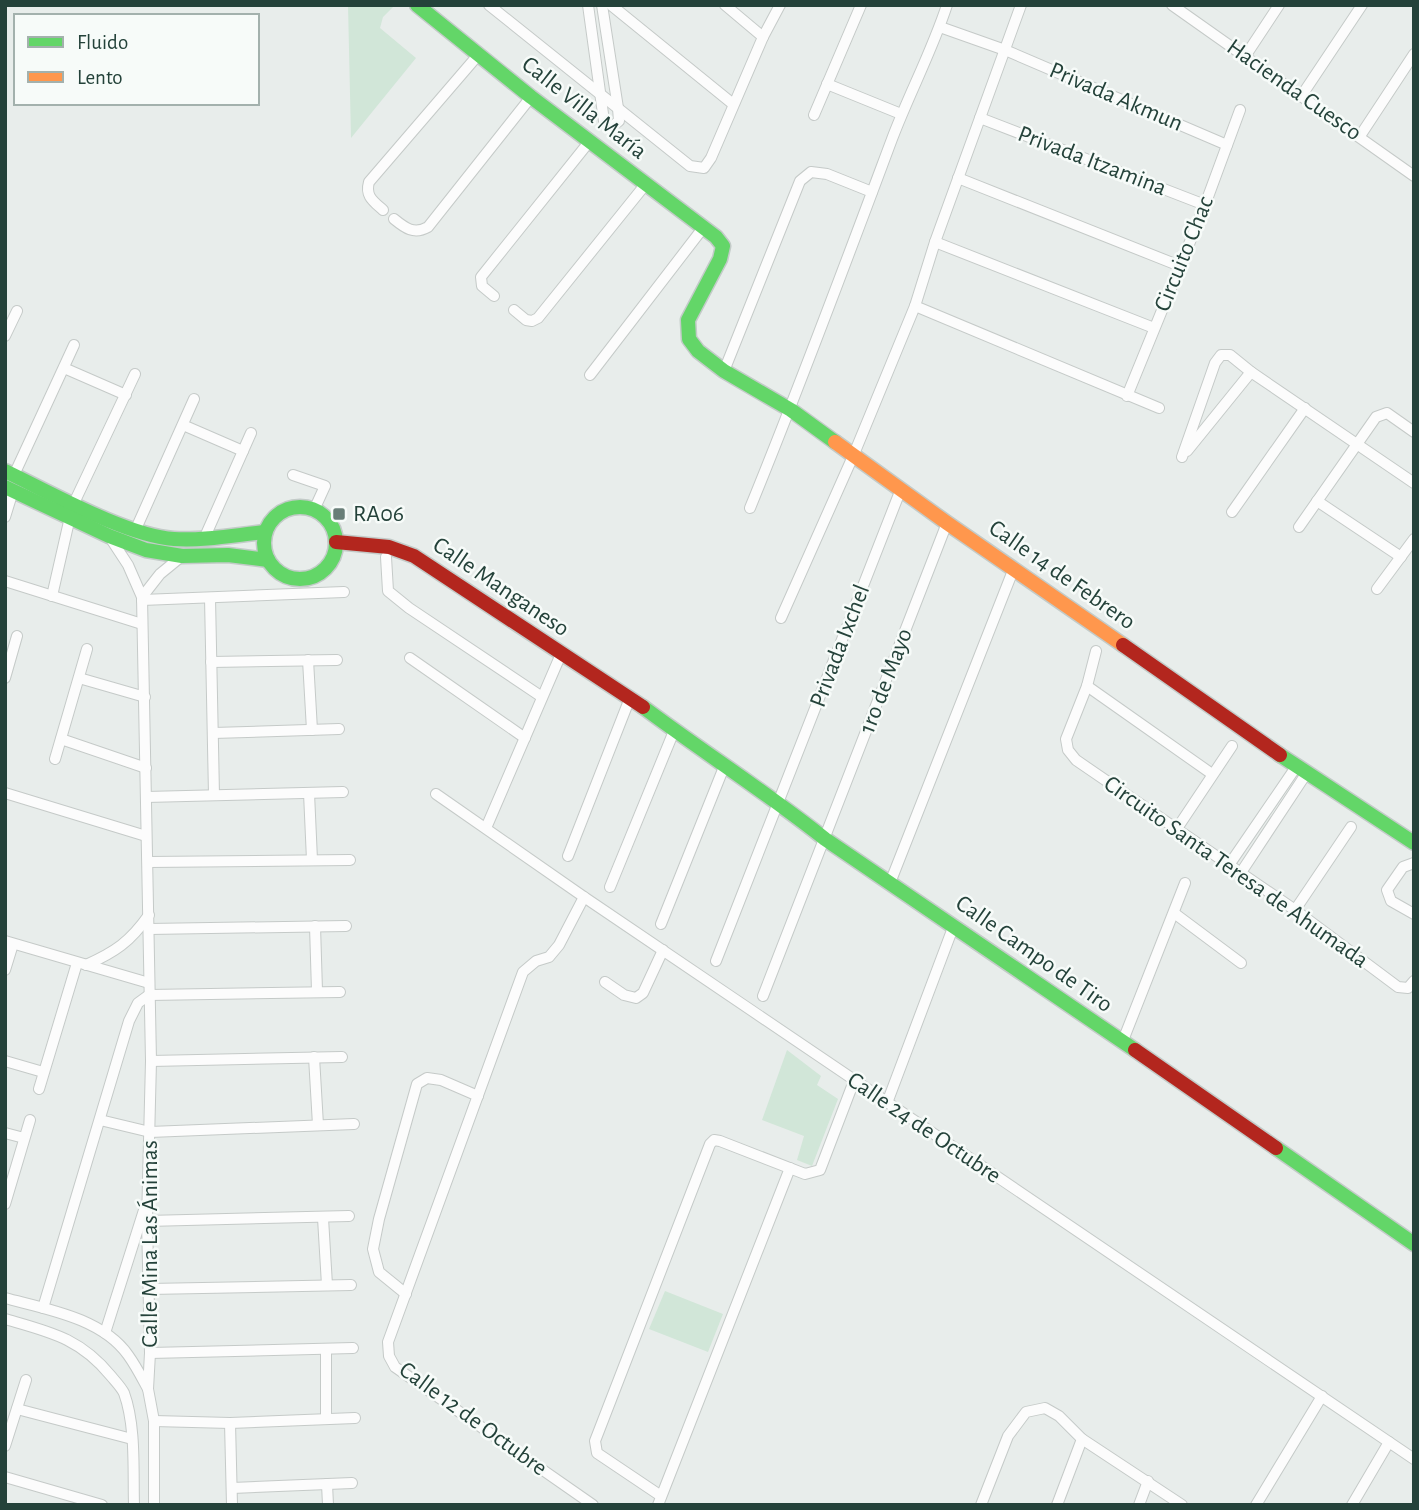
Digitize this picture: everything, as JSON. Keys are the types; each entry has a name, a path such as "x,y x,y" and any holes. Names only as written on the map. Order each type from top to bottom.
{"street":[{"name":"Calle Villa María","path":"416,5 589,142 716,237 723,246 720,259 688,320 689,339"},
{"path":"489,5 690,166 704,168 711,158 763,37 780,5"},
{"path":"589,5 604,121 611,127 619,121 602,5"},
{"path":"611,5 733,104"},
{"path":"725,5 763,37"},
{"path":"814,115 861,5"},
{"path":"750,508 791,410 901,114 940,27 947,5"},
{"path":"781,618 854,454 915,306 935,242 1021,5"},
{"name":"Hacienda Cuesco","path":"1172,5 1189,10 1246,55 1414,176"},
{"path":"1246,55 1279,5"},
{"path":"1302,95 1362,5"},
{"name":"Privada Akmun","path":"940,27 1005,50 1227,145"},
{"path":"383,210 370,199 367,191 369,182 479,54"},
{"path":"1360,136 1414,54"},
{"path":"827,84 901,114"},
{"path":"394,219 408,230 421,231 428,227 531,97"},
{"name":"Circuito Chac","path":"1127,396 1205,205 1240,110"},
{"name":"Privada Itzamina","path":"980,118 1205,205"},
{"path":"494,296 482,286 481,276 589,142"},
{"path":"724,371 800,180 811,172 827,174 872,192"},
{"path":"958,178 1180,266"},
{"path":"513,310 526,320 533,321 538,318 645,185"},
{"path":"590,375 703,228"},
{"path":"935,242 1154,328"},
{"path":"915,306 1159,408"},
{"path":"5,336 17,311"},
{"name":"Calle 14 de Febrero","path":"689,339 698,351 724,371 791,410 947,523 1301,770 1414,844"},
{"path":"5,517 9,481 74,345"},
{"path":"1251,372 1182,457 1215,363 1221,355 1230,355 1414,483"},
{"path":"64,368 126,395"},
{"path":"52,596 72,510 135,374"},
{"path":"135,531 194,399"},
{"path":"1233,512 1305,408"},
{"path":"1299,527 1376,417 1387,413 1414,432"},
{"path":"183,425 243,451"},
{"path":"204,539 251,433"},
{"path":"293,475 325,486 314,510"},
{"path":"9,481 72,510 146,550 182,556 228,555 268,560"},
{"name":"Privada Ixchel","path":"716,961 901,489"},
{"path":"1317,501 1401,556"},
{"path":"290,508 314,510 330,523 336,542 335,552 324,570 304,579 283,575 268,560 264,551 265,532 271,521 290,508"},
{"name":"1ro de Mayo","path":"763,996 947,523"},
{"path":"103,527 172,539 204,539 265,532"},
{"name":"Calle Mina Las Ánimas","path":"103,527 128,565 142,599 151,1061 147,1221 150,1353 148,1389 154,1421 154,1505"},
{"path":"1377,589 1414,539"},
{"name":"Calle Manganeso","path":"336,542 374,544 403,550 630,698"},
{"path":"142,599 160,574 182,556"},
{"path":"387,557 388,591 542,697"},
{"path":"890,883 1014,568"},
{"path":"5,581 142,624"},
{"path":"142,599 344,592"},
{"path":"210,598 214,795"},
{"path":"5,678 9,652 17,636"},
{"path":"55,759 87,649"},
{"path":"1096,651 1087,686 1212,774"},
{"path":"486,828 561,654"},
{"path":"410,658 525,738"},
{"path":"308,660 312,730"},
{"path":"211,662 337,660"},
{"path":"79,678 145,697"},
{"name":"Circuito Santa Teresa de Ahumada","path":"1087,686 1066,739 1068,750 1076,760 1295,910 1398,987 1411,985"},
{"path":"568,856 630,698"},
{"name":"Calle Campo de Tiro","path":"630,698 671,737 779,803 825,839 954,925 1414,1244"},
{"path":"213,733 339,729"},
{"path":"610,887 671,737"},
{"path":"61,739 146,768"},
{"path":"1176,830 1232,746"},
{"path":"661,924 724,767"},
{"path":"1229,865 1301,770"},
{"path":"1240,874 1301,770"},
{"path":"146,797 343,792"},
{"path":"5,793 146,836"},
{"path":"309,793 312,860"},
{"name":"Calle 24 de Octubre","path":"436,794 854,1081 1414,1459"},
{"path":"1295,910 1352,827"},
{"path":"148,862 350,860"},
{"path":"1411,863 1403,867 1387,890 1391,901 1414,914"},
{"path":"1122,1043 1185,883"},
{"path":"478,1096 428,1077 417,1084 373,1248 379,1272 406,1294 478,1096 523,972 536,961 549,957 559,945 584,897"},
{"path":"1174,913 1241,963"},
{"path":"81,964 110,955 135,935 149,915"},
{"path":"887,1103 954,925"},
{"path":"315,926 317,991"},
{"path":"149,929 346,926"},
{"path":"5,970 9,943 149,983"},
{"path":"605,982 624,995 636,998 643,993 663,950"},
{"path":"39,1089 81,964"},
{"path":"43,1308 128,1021 138,1003 149,995 340,992"},
{"path":"314,1057 318,1125"},
{"path":"151,1061 342,1057"},
{"path":"5,1061 43,1072"},
{"path":"790,1168 660,1500 597,1453 595,1441 709,1144 714,1140 720,1141 790,1168 805,1174 820,1170 854,1081"},
{"path":"5,1204 30,1120"},
{"path":"100,1121 150,1132 354,1124"},
{"path":"5,1133 24,1138"},
{"path":"105,1333 148,1198"},
{"path":"147,1221 349,1216"},
{"path":"323,1218 327,1285"},
{"path":"149,1289 351,1285"},
{"name":"Calle 12 de Octubre","path":"406,1294 388,1342 389,1356 395,1367 593,1505"},
{"path":"5,1297 77,1319 105,1333 127,1353 148,1389"},
{"path":"5,1319 47,1331 78,1344 100,1363 123,1391 132,1439 134,1505"},
{"path":"150,1353 354,1348"},
{"path":"326,1349 326,1419"},
{"path":"5,1446 26,1380"},
{"path":"1256,1505 1322,1396"},
{"path":"981,1505 1008,1436 1026,1412 1045,1408 1059,1416 1082,1439 1182,1505"},
{"path":"17,1409 132,1439"},
{"path":"154,1421 230,1423 355,1418"},
{"path":"230,1423 232,1505"},
{"path":"1057,1505 1082,1439"},
{"path":"1352,1505 1389,1442"},
{"path":"5,1477 102,1505"},
{"path":"1139,1505 1148,1481"},
{"path":"232,1488 352,1483"},
{"path":"327,1484 328,1505"}],"green space":[{"path":"348,5 395,5 383,17 380,28 416,58 351,138"},
{"path":"787,1050 821,1076 817,1085 838,1099 812,1166 797,1160 804,1136 762,1120"},
{"path":"665,1291 723,1314 708,1352 649,1329"}],"traffic: fast":[{"path":"417,5 531,97 716,237 723,246 720,259 688,320 689,339 698,351 724,371 791,410 835,442"},
{"path":"5,471 111,522 155,536 197,539 265,532"},
{"path":"5,487 109,536 146,550 182,556 228,555 268,560"},
{"path":"300,507 320,513 330,523 336,543 330,563 320,573 300,579 280,573 270,563 264,543 270,523 280,513 300,507"},
{"path":"643,707 825,839 1135,1050"},
{"path":"1280,755 1414,843"},
{"path":"1276,1148 1414,1244"}],"traffic: slow":[{"path":"835,442 1123,645"}],"traffic: jam":[{"path":"336,542 389,547 414,556 643,707"},
{"path":"1123,645 1280,755"},
{"path":"1135,1050 1276,1148"}],"place":[{"name":"RA06","path":"339,514"}]}
